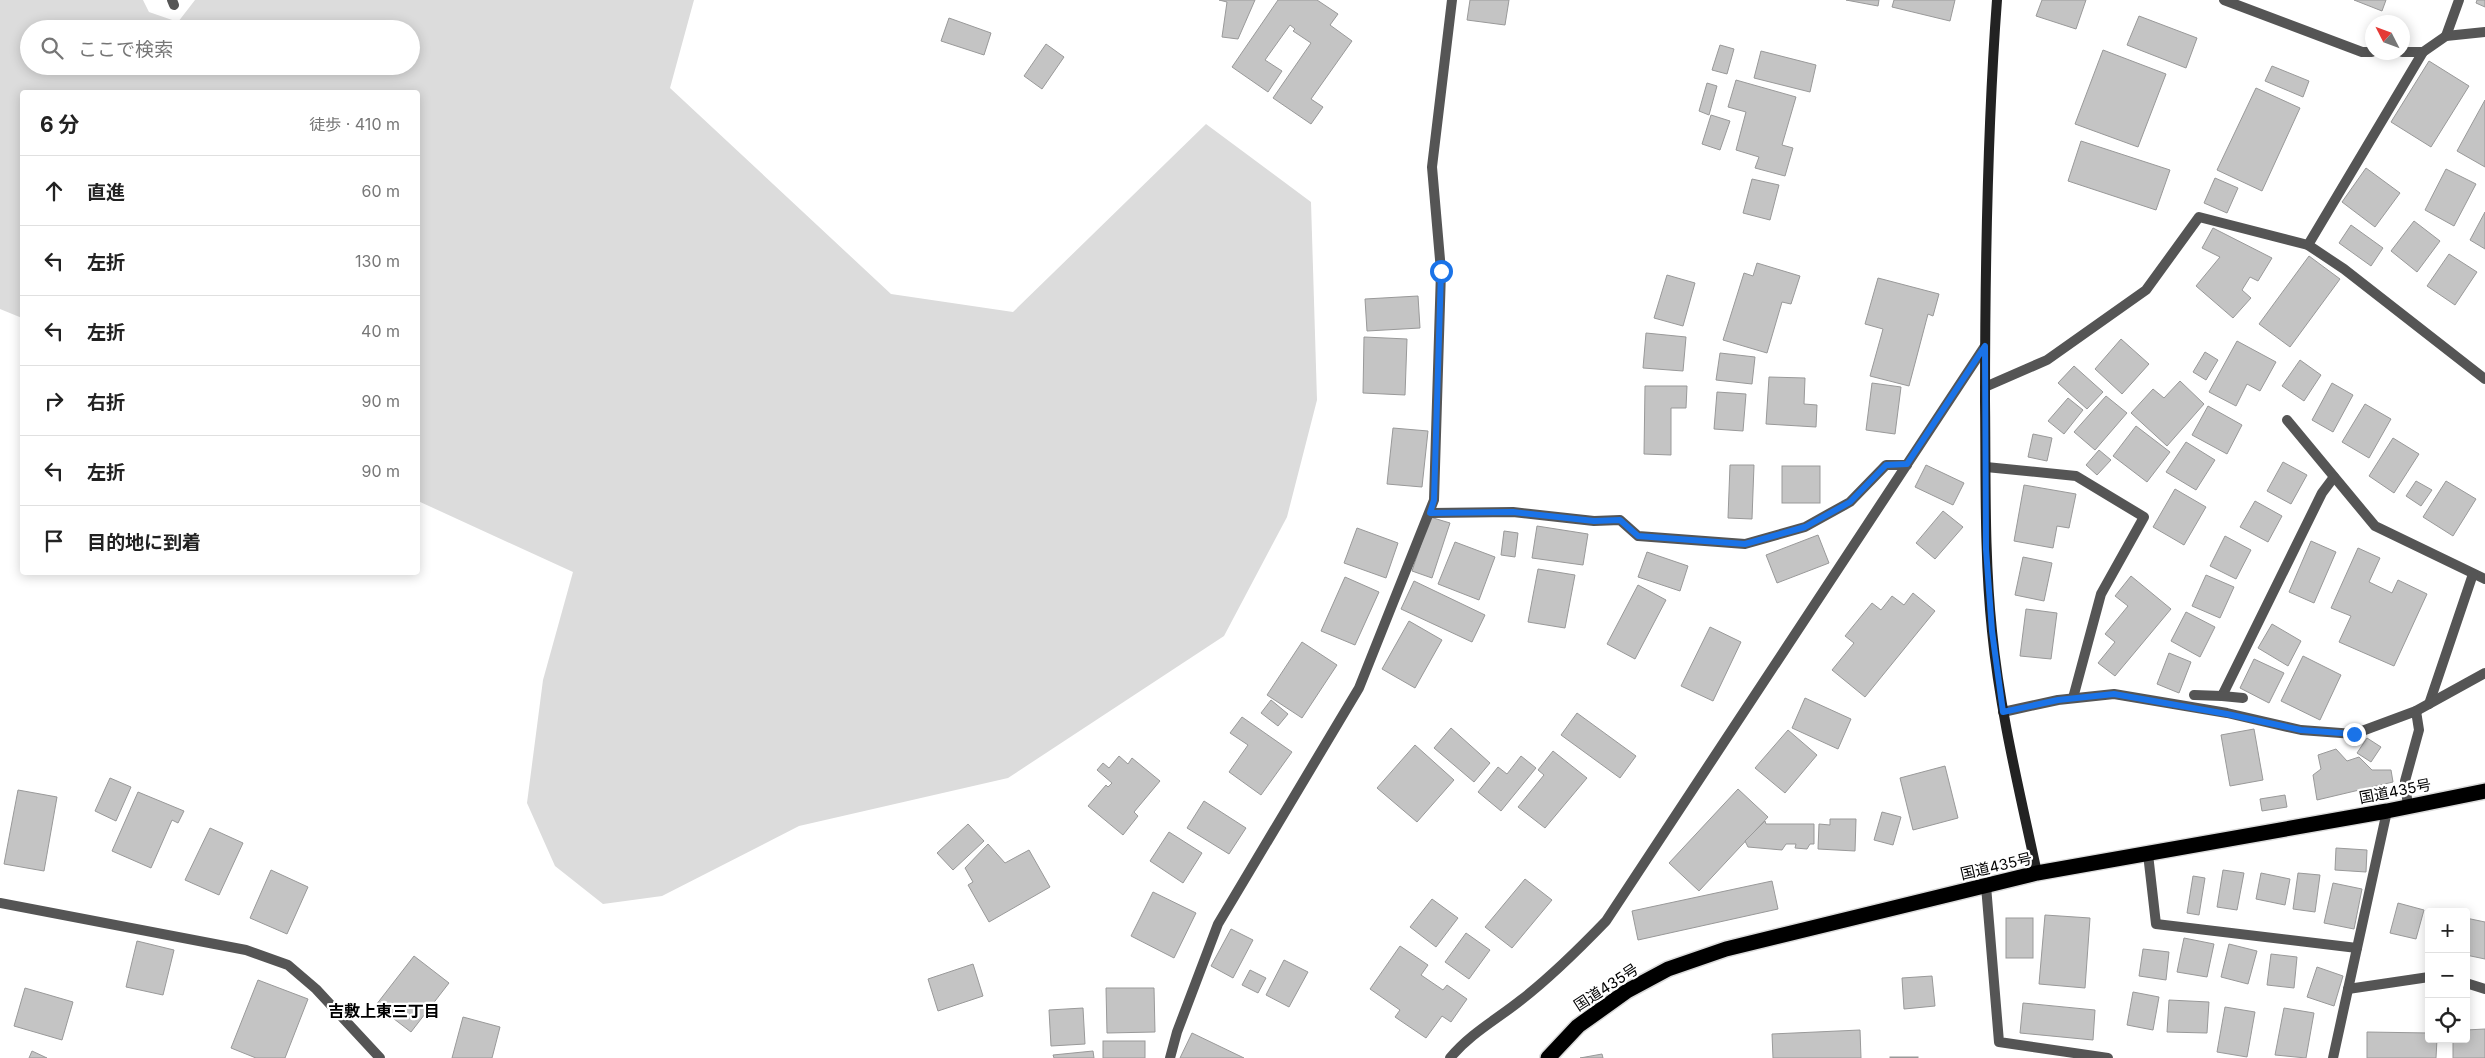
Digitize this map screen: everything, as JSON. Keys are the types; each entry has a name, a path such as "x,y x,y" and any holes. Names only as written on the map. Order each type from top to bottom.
{"highway":[{"name":"国道435号","path":"1548,1058 1578,1026 1627,991 1668,969 1726,949 2037,873 2387,811 2485,791"}],"street":[{"path":"1170,1058 1177,1032 1218,924 1359,688 1434,500 1441,271 1432,167 1452,0"},
{"path":"1997,0 1990,93 1985,346 1987,558 1992,631 2003,712 2037,873"},
{"path":"2224,0 2365,52"},
{"path":"2446,36 2459,0"},
{"path":"2308,245 2423,52 2446,36 2485,32"},
{"path":"2410,52 2423,52"},
{"path":"1985,387 2047,360 2146,290 2199,217 2308,245 2344,269 2485,379"},
{"path":"1450,1058 1466,1039 1520,1001 1559,969 1606,921 1985,346"},
{"path":"2287,420 2375,526 2485,579"},
{"path":"1430,513 1513,512 1594,521 1620,520 1638,536 1745,544 1805,527 1850,502 1886,465 1907,464"},
{"path":"1986,467 2076,476 2144,517 2100,594 2073,698"},
{"path":"2222,696 2322,493 2334,477"},
{"path":"2429,704 2473,574"},
{"path":"2003,712 2073,698 2114,694 2227,714 2301,730 2354,734 2416,711 2485,673"},
{"path":"2194,695 2243,698"},
{"path":"2408,807 2405,781 2419,730 2416,711"},
{"path":"2332,1058 2387,811"},
{"path":"2148,854 2156,924 2357,948"},
{"path":"1986,886 1999,1042 2108,1058"},
{"path":"0,902 246,950 288,966 316,989 380,1058"},
{"path":"2348,989 2425,978"},
{"path":"2470,984 2485,989"}],"shaded area":[{"path":"0,0 143,0 149,12 172,20 20,20 20,75 420,75 420,20 180,20 195,0 694,0 670,88 891,294 1013,312 1206,124 1311,202 1317,400 1287,517 1224,636 1008,778 799,826 662,896 603,904 555,866 527,803 543,680 573,572 420,502 420,90 20,90 20,317 0,309"}],"building":[{"path":"1219,0 1255,0 1238,39 1222,37 1227,2"},
{"path":"1278,0 1317,0 1338,14 1330,25 1352,41 1311,99 1323,107 1311,124 1273,98 1311,43 1293,31 1295,29 1290,25 1265,60 1282,71 1268,92 1232,67"},
{"path":"1470,0 1509,0 1505,25 1467,20"},
{"path":"1846,0 1879,0 1878,6"},
{"path":"1894,0 1955,0 1950,21 1892,7"},
{"path":"2042,0 2086,0 2076,29 2036,16"},
{"path":"2354,0 2386,0 2382,11"},
{"path":"2477,0 2485,0 2485,7 2476,3"},
{"path":"2139,16 2197,38 2186,68 2127,45"},
{"path":"949,18 991,33 984,55 941,41"},
{"path":"1046,44 1064,57 1042,89 1024,76"},
{"path":"1720,45 1734,49 1727,74 1712,70"},
{"path":"2103,50 2166,74 2138,147 2075,124"},
{"path":"1761,51 1816,65 1810,92 1754,78"},
{"path":"2429,61 2469,86 2431,147 2391,122"},
{"path":"2272,66 2309,81 2303,97 2265,81"},
{"path":"1736,80 1796,97 1782,145 1793,148 1785,176 1755,168 1759,157 1736,150 1746,112 1728,107"},
{"path":"1707,83 1717,86 1709,115 1699,111"},
{"path":"2256,88 2300,108 2262,191 2217,170"},
{"path":"2485,100 2485,167 2457,151"},
{"path":"1711,115 1730,121 1720,150 1702,144"},
{"path":"2081,141 2170,170 2156,210 2068,181"},
{"path":"2366,168 2400,193 2375,227 2342,202"},
{"path":"2446,169 2476,184 2454,226 2425,210"},
{"path":"2215,178 2238,188 2227,213 2204,203"},
{"path":"1752,179 1779,185 1770,220 1743,213"},
{"path":"2485,212 2485,249 2470,240"},
{"path":"2414,221 2440,241 2417,272 2391,251"},
{"path":"2351,225 2383,248 2371,266 2339,243"},
{"path":"2213,228 2272,258 2258,281 2250,277 2242,290 2251,298 2233,318 2196,286 2220,257 2202,248"},
{"path":"2449,254 2477,272 2455,305 2427,286"},
{"path":"2309,256 2340,279 2290,347 2259,324"},
{"path":"1757,263 1800,276 1791,304 1782,302 1767,353 1723,340 1744,273 1753,276"},
{"path":"1667,275 1695,283 1683,326 1654,318"},
{"path":"1878,278 1939,294 1933,316 1928,314 1909,386 1870,376 1883,329 1865,324"},
{"path":"1418,296 1420,328 1367,331 1365,299"},
{"path":"1646,333 1686,337 1683,371 1643,368"},
{"path":"1364,337 1407,339 1405,395 1363,393"},
{"path":"2121,339 2149,364 2122,394 2095,369"},
{"path":"2237,341 2276,362 2260,391 2247,384 2236,406 2209,392"},
{"path":"2205,352 2218,360 2206,380 2193,372"},
{"path":"1720,353 1755,357 1752,384 1716,380"},
{"path":"2300,360 2321,375 2304,401 2282,386"},
{"path":"2074,366 2103,392 2087,409 2058,383"},
{"path":"1769,377 1805,378 1804,404 1817,405 1816,427 1766,424"},
{"path":"2180,381 2204,404 2167,446 2131,413 2153,389 2164,398"},
{"path":"1872,383 1901,387 1895,434 1866,430"},
{"path":"2332,383 2353,395 2333,432 2312,420"},
{"path":"1645,386 1687,386 1686,408 1671,408 1671,455 1644,454"},
{"path":"1717,392 1746,394 1743,431 1714,429"},
{"path":"2106,396 2127,413 2095,450 2074,432"},
{"path":"2068,398 2083,410 2064,434 2048,421"},
{"path":"2365,404 2391,419 2369,458 2342,442"},
{"path":"2208,406 2242,425 2227,454 2192,435"},
{"path":"2136,426 2170,452 2147,482 2113,456"},
{"path":"1393,428 1428,431 1422,487 1387,484"},
{"path":"2033,434 2052,438 2047,461 2028,457"},
{"path":"2393,438 2419,454 2394,493 2369,476"},
{"path":"2186,442 2215,460 2196,490 2166,472"},
{"path":"2099,450 2111,460 2097,475 2086,465"},
{"path":"2283,462 2307,475 2291,504 2267,491"},
{"path":"1730,465 1754,465 1752,519 1728,518"},
{"path":"1926,465 1964,483 1953,505 1915,487"},
{"path":"1782,466 1820,466 1820,503 1782,503"},
{"path":"2416,481 2432,490 2421,506 2406,496"},
{"path":"2446,481 2476,499 2453,536 2423,517"},
{"path":"2024,485 2076,494 2069,528 2057,526 2053,548 2014,541"},
{"path":"2175,489 2206,507 2184,545 2153,527"},
{"path":"2255,501 2282,516 2268,542 2240,527"},
{"path":"1943,511 1963,527 1935,559 1916,543"},
{"path":"1430,517 1450,523 1432,578 1412,571"},
{"path":"1537,526 1588,534 1583,565 1532,558"},
{"path":"1357,528 1398,543 1386,578 1344,563"},
{"path":"1504,531 1518,533 1515,557 1501,555"},
{"path":"1818,535 1829,563 1777,583 1766,555"},
{"path":"2225,536 2251,550 2236,579 2210,566"},
{"path":"2311,541 2336,552 2314,603 2289,592"},
{"path":"1455,542 1495,557 1479,600 1438,584"},
{"path":"2358,548 2380,558 2369,582 2392,593 2398,580 2427,594 2394,666 2339,642 2351,616 2331,608"},
{"path":"1647,552 1688,566 1680,591 1638,577"},
{"path":"2023,557 2052,563 2044,601 2015,595"},
{"path":"1538,569 1575,575 1565,628 1528,622"},
{"path":"2206,575 2234,587 2220,618 2192,606"},
{"path":"2131,576 2171,609 2115,676 2098,663 2115,642 2105,634 2128,606 2115,596"},
{"path":"1345,577 1379,592 1355,645 1321,631"},
{"path":"1414,581 1485,615 1472,642 1401,609"},
{"path":"1638,585 1666,600 1635,659 1607,644"},
{"path":"1913,593 1935,611 1865,697 1832,670 1854,643 1845,636 1872,603 1881,610 1892,596 1904,605"},
{"path":"2026,609 2057,613 2051,659 2020,656"},
{"path":"2186,612 2215,627 2200,657 2171,641"},
{"path":"1409,621 1442,640 1415,688 1382,669"},
{"path":"2272,624 2301,641 2288,666 2258,648"},
{"path":"1710,627 1741,642 1713,701 1681,686"},
{"path":"1302,642 1337,665 1302,718 1267,695"},
{"path":"2169,653 2191,662 2179,693 2157,684"},
{"path":"2303,656 2341,675 2320,720 2281,701"},
{"path":"2254,659 2284,673 2269,703 2240,688"},
{"path":"1805,698 1851,719 1838,749 1792,728"},
{"path":"1271,700 1288,714 1278,726 1261,713"},
{"path":"1577,713 1636,756 1620,778 1561,735"},
{"path":"1242,717 1292,752 1261,795 1229,772 1248,745 1230,733"},
{"path":"1451,728 1490,763 1474,782 1434,748"},
{"path":"2254,729 2263,780 2230,786 2221,735"},
{"path":"1788,730 1817,755 1785,793 1755,768"},
{"path":"2367,738 2381,747 2371,762 2357,753"},
{"path":"1415,745 1454,780 1417,822 1377,788"},
{"path":"2336,749 2347,761 2359,757 2372,770 2391,770 2393,782 2317,800 2313,775 2321,769 2318,755"},
{"path":"1553,751 1587,778 1545,828 1518,807 1544,775 1538,770"},
{"path":"1119,756 1128,764 1132,758 1160,781 1134,812 1138,816 1123,835 1088,806 1106,785 1108,787 1112,783 1097,770 1103,763 1109,768"},
{"path":"1521,756 1536,768 1501,811 1478,792 1498,767 1507,774"},
{"path":"1945,766 1958,818 1913,830 1900,778"},
{"path":"110,778 131,787 116,821 95,811"},
{"path":"1738,789 1768,817 1699,891 1669,863"},
{"path":"18,790 57,797 44,871 4,864"},
{"path":"138,792 184,811 178,823 172,820 151,868 112,851"},
{"path":"2285,795 2287,807 2262,811 2260,799"},
{"path":"1204,801 1246,828 1229,854 1187,828"},
{"path":"1882,812 1901,817 1893,845 1874,840"},
{"path":"1830,819 1856,819 1855,851 1818,849 1819,824 1830,825"},
{"path":"1765,821 1766,824 1814,824 1814,844 1810,844 1807,849 1795,848 1796,844 1786,844 1782,850 1748,847 1745,841"},
{"path":"968,824 984,841 953,870 937,853"},
{"path":"210,828 243,843 219,895 185,880"},
{"path":"1169,832 1202,853 1183,883 1150,861"},
{"path":"988,844 1005,863 1029,850 1050,887 989,922 968,885 973,882 965,868"},
{"path":"2336,848 2367,850 2366,872 2335,870"},
{"path":"271,870 308,887 287,934 250,918"},
{"path":"2223,870 2244,873 2237,910 2217,907"},
{"path":"2261,873 2290,879 2285,905 2256,899"},
{"path":"2298,873 2320,875 2315,912 2293,909"},
{"path":"2193,876 2205,878 2199,915 2187,913"},
{"path":"1525,879 1552,900 1512,948 1485,927"},
{"path":"1772,881 1778,909 1638,940 1632,911"},
{"path":"2333,883 2362,889 2354,929 2324,923"},
{"path":"1153,892 1196,913 1174,958 1131,936"},
{"path":"1432,899 1458,918 1436,947 1410,927"},
{"path":"2398,903 2424,910 2416,939 2390,933"},
{"path":"2045,915 2090,918 2085,988 2039,984"},
{"path":"2006,918 2033,918 2033,958 2006,958"},
{"path":"2470,919 2485,922 2485,959 2470,956"},
{"path":"1231,929 1253,940 1233,978 1211,966"},
{"path":"1466,933 1490,950 1469,979 1445,962"},
{"path":"2184,938 2214,944 2207,977 2177,972"},
{"path":"137,941 174,950 163,995 126,987"},
{"path":"2229,944 2257,951 2248,984 2221,977"},
{"path":"1400,946 1428,965 1421,975 1443,990 1447,985 1467,999 1451,1022 1442,1016 1426,1038 1395,1017 1400,1010 1370,989"},
{"path":"2143,949 2169,952 2166,980 2139,976"},
{"path":"2271,954 2297,957 2294,988 2267,985"},
{"path":"414,956 449,983 411,1032 376,1005"},
{"path":"1284,960 1308,972 1289,1007 1266,995"},
{"path":"973,964 983,996 938,1011 928,979"},
{"path":"2317,967 2343,976 2334,1006 2307,997"},
{"path":"1250,970 1266,978 1258,993 1242,985"},
{"path":"1932,976 1935,1006 1904,1009 1902,978"},
{"path":"258,980 308,999 285,1058 256,1058 231,1048"},
{"path":"25,988 73,1002 62,1040 14,1026"},
{"path":"1106,988 1154,988 1155,1032 1107,1033"},
{"path":"2133,992 2159,997 2153,1030 2127,1025"},
{"path":"2169,1000 2209,1002 2207,1033 2167,1032"},
{"path":"2023,1003 2095,1010 2093,1040 2020,1033"},
{"path":"2225,1007 2255,1012 2247,1057 2217,1052"},
{"path":"1083,1008 1085,1044 1051,1046 1049,1010"},
{"path":"2284,1008 2314,1013 2306,1058 2275,1055"},
{"path":"463,1017 500,1027 492,1058 452,1058"},
{"path":"2485,1029 2485,1058 2453,1058 2453,1043 2470,1043 2470,1030"},
{"path":"1860,1030 1861,1058 1773,1058 1772,1034"},
{"path":"2367,1032 2425,1033 2425,1043 2437,1043 2436,1058 2367,1058"},
{"path":"1192,1033 1244,1058 1180,1058"},
{"path":"1103,1041 1145,1041 1145,1058 1103,1058"},
{"path":"32,1051 47,1058 29,1058"},
{"path":"1093,1051 1094,1058 1054,1058 1053,1055"},
{"path":"1602,1054 1603,1058 1580,1058"},
{"path":"1918,1057 1918,1058 1890,1058"}],"district":[{"name":"吉敷上東三丁目","path":"384,1011"}],"route":[{"path":"1441,271 1434,500 1430,513 1513,512 1594,521 1620,520 1638,536 1745,544 1805,527 1850,502 1886,465 1907,464 1985,346 1986,549 1992,631 2003,712 2058,700 2114,694 2227,714 2301,730 2354,734"}]}
